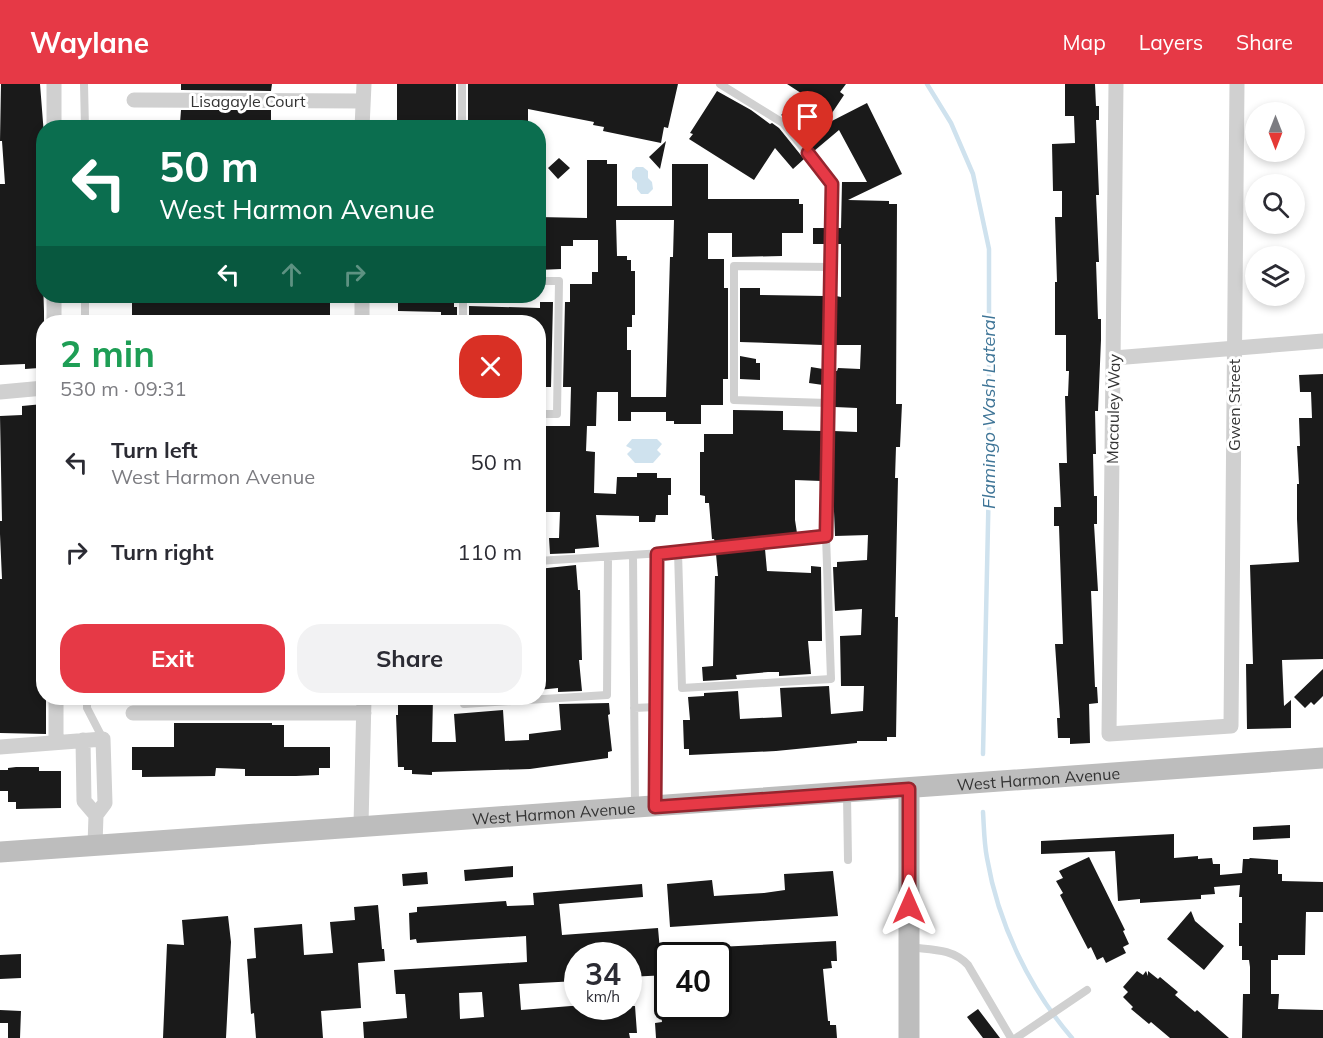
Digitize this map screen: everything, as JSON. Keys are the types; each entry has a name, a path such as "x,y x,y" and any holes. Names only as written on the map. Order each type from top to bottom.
{"main road":[{"name":"West Harmon Avenue","path":"0,852 362,825 645,808 1323,758"},
{"path":"909,789 909,1038"}],"street":[{"path":"54,84 54,120"},
{"path":"362,120 364,84"},
{"name":"Macauley Way","path":"1109,734 1116,84"},
{"name":"Gwen Street","path":"1109,734 1231,726 1237,84"},
{"name":"Lisagayle Court","path":"134,100 363,101"},
{"path":"1113,358 1323,341"},
{"path":"0,392 36,389"},
{"path":"56,705 56,742"},
{"path":"133,713 364,705 362,825"},
{"path":"0,747 103,739 105,803 96,815 95,845"},
{"path":"83,740 84,801 96,815"}],"lane":[{"path":"84,84 85,120"},
{"path":"462,84 462,120"},
{"path":"678,552 682,688 831,679 826,536 832,184 783,123 720,84"},
{"path":"828,404 734,400 735,266 832,267"},
{"path":"546,281 559,281 557,414 546,414"},
{"path":"546,561 657,554 826,536"},
{"path":"645,808 656,707 657,554"},
{"path":"633,555 634,708 645,808"},
{"path":"546,699 607,695 608,557"},
{"path":"87,705 103,739"},
{"path":"634,708 656,707"},
{"path":"846,793 848,860"},
{"path":"909,947 959,955 969,967 1011,1038"},
{"path":"1016,1038 1087,990"}],"water":[{"path":"636,167 643,167 648,171 648,178 652,182 653,189 648,194 641,194 637,189 637,183 632,178 632,171"},
{"path":"632,439 657,439 662,444 657,450 661,454 653,463 635,463 627,454 632,449 626,446"}],"building":[{"path":"1,84 40,84 43,120 36,120 36,303 44,303 44,315 36,315 36,368 25,369 25,364 0,365 0,184 5,184 2,141 0,141"},
{"path":"181,84 272,84 271,91 181,90"},
{"path":"397,84 456,84 456,120 397,120"},
{"path":"468,84 678,84 668,128 664,127 661,143 603,131 604,127 593,125 594,122 528,109 528,120 468,120"},
{"path":"787,84 846,84 840,92 844,95 824,125 867,103 902,174 848,200 889,201 889,204 897,204 896,404 902,404 900,447 896,447 895,478 898,478 895,617 898,617 896,737 887,737 887,741 857,741 857,743 776,751 689,755 689,749 684,749 683,720 690,720 688,697 704,696 704,693 738,691 740,719 782,717 780,688 829,686 831,714 863,711 864,686 841,686 840,636 861,635 862,609 835,611 833,567 837,567 837,562 867,560 868,535 835,536 833,487 834,431 857,432 857,408 835,407 835,371 838,368 860,369 861,345 835,345 836,296 841,297 841,244 837,244 837,228 841,228 842,182 867,182 839,130 814,151 788,119 781,115 804,95"},
{"path":"1065,84 1095,84 1096,106 1099,106 1099,120 1096,120 1099,195 1096,195 1099,262 1096,262 1098,319 1101,319 1098,411 1095,411 1096,454 1093,454 1094,496 1097,496 1097,524 1094,524 1098,591 1091,591 1095,687 1097,687 1098,703 1089,704 1090,743 1070,744 1070,738 1058,738 1057,718 1060,718 1055,644 1063,644 1059,526 1054,526 1054,507 1061,507 1059,463 1067,463 1065,396 1068,396 1069,371 1066,371 1066,335 1055,335 1055,282 1057,282 1055,217 1062,217 1062,191 1053,191 1052,144 1075,143 1074,116 1065,116"},
{"path":"717,91 779,128 804,159 793,169 775,148 754,180 689,139 693,134 690,133"},
{"path":"181,110 271,110 271,120 180,120"},
{"path":"666,141 660,169 649,157"},
{"path":"559,158 570,168 558,179 548,168"},
{"path":"587,160 607,160 607,164 617,164 617,206 672,206 672,164 708,164 708,199 799,199 799,204 803,204 803,233 782,233 782,256 732,257 732,233 708,233 708,259 724,259 724,288 728,288 728,379 723,379 723,405 701,405 701,424 674,424 674,421 666,421 666,412 631,412 631,421 618,421 618,392 597,392 596,426 587,426 586,451 595,452 594,493 616,494 617,477 637,477 637,473 657,473 657,478 671,478 671,495 668,495 668,515 656,515 655,522 639,522 639,516 596,515 599,547 575,549 575,553 550,554 549,538 559,538 560,512 546,512 546,426 570,426 571,387 563,387 565,302 570,302 570,284 592,284 592,272 598,272 598,240 573,240 573,246 561,246 561,269 546,270 546,217 587,218","holes":["616,220 674,220 673,257 670,257 666,397 631,397 631,350 627,350 627,327 632,327 632,315 635,315 635,271 631,271 631,260 627,260 627,256 617,256"]},
{"path":"813,228 825,228 825,244 813,244"},
{"path":"740,288 760,288 760,295 824,296 823,345 740,342"},
{"path":"553,302 551,387 546,387 546,315 469,315 469,306 540,308 540,303"},
{"path":"132,303 330,303 330,315 132,315"},
{"path":"398,303 454,303 454,307 457,307 457,315 441,315 441,312 398,311"},
{"path":"740,356 756,359 756,363 760,363 760,380 740,379"},
{"path":"811,367 823,369 823,385 809,383"},
{"path":"1323,374 1323,659 1282,660 1284,706 1291,700 1291,728 1247,729 1246,664 1253,664 1250,565 1299,562 1297,446 1300,446 1299,418 1312,418 1311,392 1300,392 1299,375"},
{"path":"36,405 36,705 46,705 46,734 0,733 0,579 2,579 0,521 2,521 0,416 22,415 22,406"},
{"path":"733,410 783,411 783,430 822,431 821,481 795,480 797,533 715,542 712,539 709,503 705,503 705,496 700,495 700,452 704,452 704,434 733,434"},
{"path":"765,549 767,571 811,573 811,566 821,567 822,641 808,641 811,674 779,676 779,672 768,672 736,675 737,679 703,681 702,667 713,666 715,576 718,576 716,554"},
{"path":"576,565 578,590 580,590 582,660 579,660 582,691 558,692 558,688 546,689 546,568"},
{"path":"1323,669 1323,696 1314,705 1311,702 1305,708 1294,697"},
{"path":"609,703 612,751 608,752 608,758 530,769 432,772 432,775 412,774 412,770 398,767 396,715 398,715 398,705 433,705 432,742 456,742 454,714 503,710 505,741 529,740 529,734 561,730 559,704"},
{"path":"174,723 284,725 284,747 330,747 330,768 319,768 319,775 296,776 245,776 245,769 216,768 215,776 142,777 142,770 132,770 132,747 174,747"},
{"path":"39,767 39,771 61,771 61,808 16,809 16,802 8,802 8,791 0,791 0,770"},
{"path":"1290,825 1290,838 1253,840 1253,827"},
{"path":"1174,834 1174,858 1198,856 1198,859 1212,858 1213,864 1220,864 1220,875 1242,873 1243,859 1250,858 1278,860 1278,874 1282,874 1282,881 1323,882 1323,912 1306,912 1305,955 1278,955 1278,960 1271,960 1271,994 1279,994 1278,1009 1323,1010 1323,1038 1242,1038 1243,994 1250,994 1250,967 1249,960 1242,960 1242,946 1239,946 1239,923 1242,923 1240,885 1214,887 1215,894 1201,895 1201,899 1140,903 1140,899 1118,901 1115,851 1041,854 1041,841"},
{"path":"1089,857 1125,930 1123,931 1129,944 1123,947 1126,953 1106,963 1103,957 1097,960 1091,947 1088,949 1060,895 1063,893 1056,881 1063,878 1059,871"},
{"path":"513,866 513,877 465,881 464,870"},
{"path":"833,871 838,916 670,927 667,884 712,880 714,896 764,893 785,890 784,874"},
{"path":"427,872 428,884 403,886 402,874"},
{"path":"642,884 643,897 559,904 562,935 658,928 659,942 654,942 654,976 642,976 642,942 564,942 564,982 519,984 521,1010 564,1007 564,1020 636,1020 637,1033 629,1033 630,1038 364,1038 363,1022 407,1018 405,994 396,994 394,970 527,962 526,936 417,943 416,939 410,940 409,913 417,912 417,907 506,901 507,906 534,905 533,893","holes":["482,992 484,1017 460,1019 459,993"]},
{"path":"378,905 385,961 358,963 361,1008 321,1011 323,1038 256,1038 254,1013 251,1014 247,959 256,958 254,928 302,924 304,955 333,953 330,922 355,920 354,907"},
{"path":"1191,911 1195,921 1224,946 1204,970 1167,939"},
{"path":"228,916 231,942 226,1038 163,1038 167,944 184,945 182,920"},
{"path":"836,941 837,961 831,961 832,968 823,969 828,1021 830,1025 836,1025 837,1038 656,1038 655,1023 662,1022 662,1020 732,1020 732,946"},
{"path":"21,954 21,978 0,979 0,955"},
{"path":"1137,971 1143,975 1146,971 1148,976 1148,971 1158,979 1160,977 1178,992 1175,995 1195,1012 1197,1010 1229,1038 1170,1038 1151,1022 1149,1024 1131,1009 1133,1007 1123,997 1128,992 1123,987"},
{"path":"978,1009 1000,1038 983,1038 967,1017"},
{"path":"0,1010 21,1011 20,1038 8,1038 8,1023 0,1023"}],"waterway":[{"name":"Flamingo Wash Lateral","path":"927,84 951,123 973,174 989,249 989,478 983,754"},
{"name":"Flamingo Wash Lateral","path":"983,812 987,858 1007,930 1042,998 1072,1038"}],"route":[{"path":"808,153 832,184 826,536 657,554 655,807 909,789 909,906"}]}
